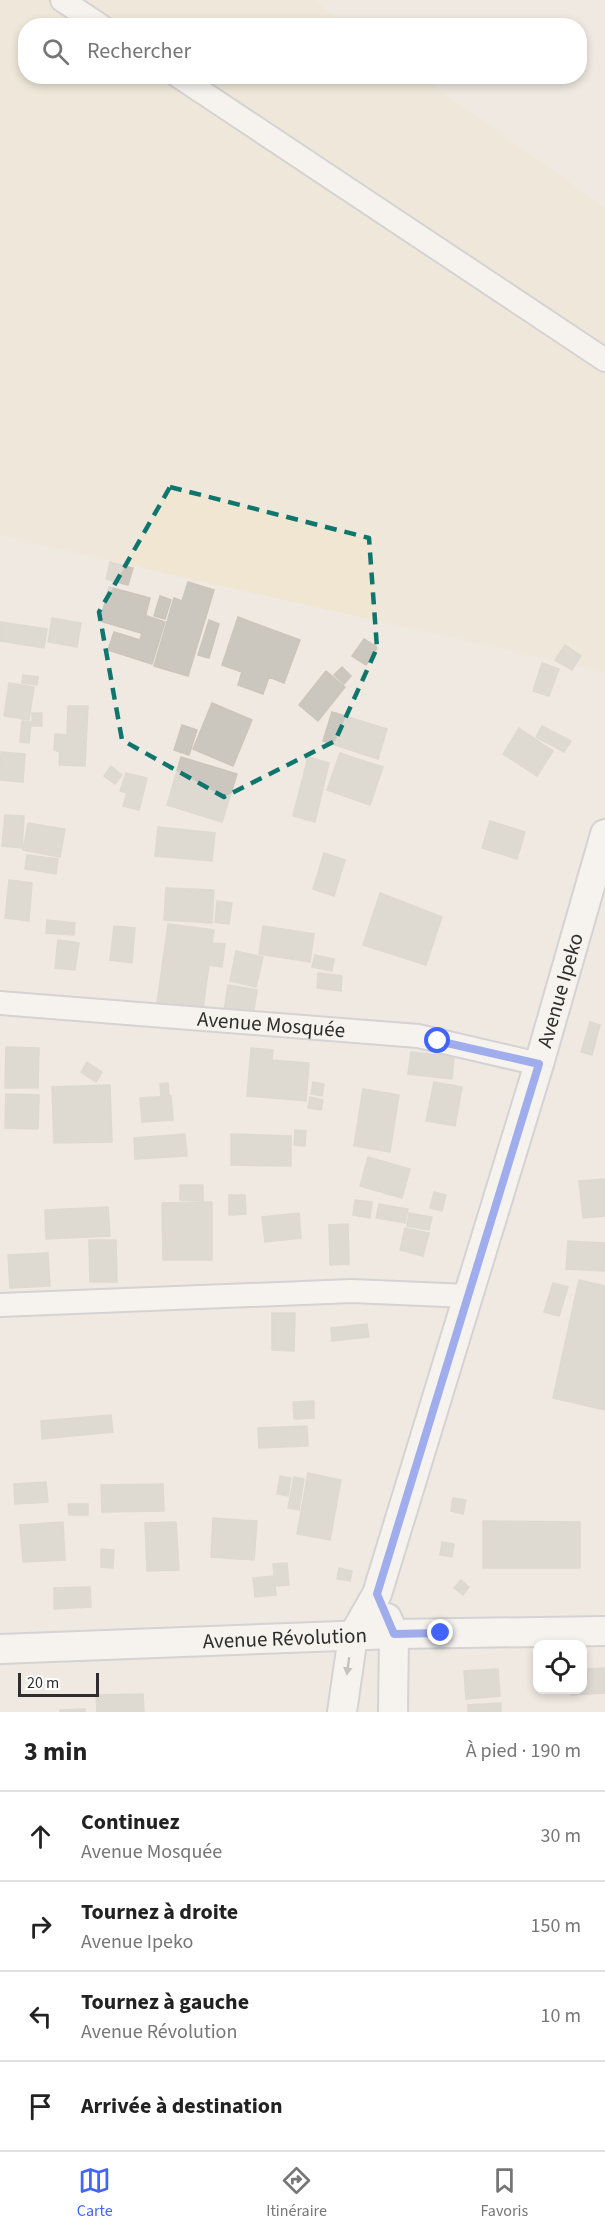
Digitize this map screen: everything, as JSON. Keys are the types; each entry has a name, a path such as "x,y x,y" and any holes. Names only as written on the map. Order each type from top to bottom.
{"street":[{"path":"62,0 89,18"},
{"path":"190,84 605,360"},
{"name":"Avenue Ipeko","path":"342,1712 352,1636 377,1594 539,1064 605,834"},
{"name":"Avenue Mosquée","path":"0,1003 418,1036 539,1064"},
{"path":"0,1305 352,1291 468,1296"},
{"path":"377,1594 394,1634 393,1712"},
{"name":"Avenue Révolution","path":"0,1649 394,1634 605,1631"}],"highlighted area":[{"path":"170,487 369,538 377,648 335,741 224,797 122,740 99,612"}],"shaded area":[{"path":"0,0 313,0 339,18 18,18 18,84 431,84 605,207 605,672 0,536"}],"building":[{"path":"110,562 133,568 128,585 106,579"},
{"path":"188,582 214,590 188,676 154,666 174,598 182,601"},
{"path":"109,587 150,598 141,633 100,621"},
{"path":"160,596 171,600 165,619 154,616"},
{"path":"147,616 165,622 152,664 108,650 114,632 140,640"},
{"path":"238,617 300,640 284,683 269,677 263,694 238,685 242,672 222,665"},
{"path":"52,618 81,623 77,647 48,642"},
{"path":"209,620 219,624 209,658 198,655"},
{"path":"0,622 47,629 44,648 0,641"},
{"path":"364,639 378,648 366,665 352,656"},
{"path":"565,645 581,656 572,670 555,660"},
{"path":"542,663 559,669 549,696 533,691"},
{"path":"342,667 351,676 344,684 334,675"},
{"path":"326,671 345,687 318,721 299,705"},
{"path":"23,675 38,677 37,685 22,683"},
{"path":"9,683 34,687 29,720 4,716"},
{"path":"212,703 252,720 233,766 193,749"},
{"path":"68,706 88,706 85,766 59,765 60,752 54,750 55,734 67,735"},
{"path":"332,712 387,729 378,759 323,741"},
{"path":"32,713 42,713 42,726 32,726"},
{"path":"22,721 31,722 29,743 20,742"},
{"path":"182,725 197,730 189,755 174,750"},
{"path":"542,726 571,741 564,752 536,737"},
{"path":"519,728 553,751 537,776 503,754"},
{"path":"1,752 25,754 23,782 0,780"},
{"path":"340,753 383,767 370,805 327,790"},
{"path":"181,757 237,774 222,822 167,805"},
{"path":"308,757 329,763 315,822 293,816"},
{"path":"111,766 122,775 115,784 104,776"},
{"path":"126,773 147,778 139,810 123,806 127,793 120,791"},
{"path":"5,815 24,816 22,848 2,846"},
{"path":"490,821 525,832 517,859 482,848"},
{"path":"28,823 65,829 60,857 23,850"},
{"path":"158,827 215,833 212,861 155,856"},
{"path":"324,853 345,860 334,896 313,889"},
{"path":"27,855 58,859 56,874 25,869"},
{"path":"9,880 32,883 29,921 5,918"},
{"path":"166,888 214,890 212,923 164,920"},
{"path":"380,893 442,917 426,965 363,945"},
{"path":"217,901 232,903 229,924 215,922"},
{"path":"47,920 75,923 74,935 46,933"},
{"path":"168,924 214,930 212,943 225,944 222,967 209,965 203,1009 157,1003"},
{"path":"114,926 135,928 132,963 110,960"},
{"path":"263,926 314,934 310,962 259,954"},
{"path":"58,940 79,943 75,970 55,968"},
{"path":"236,951 263,957 256,987 230,981"},
{"path":"315,955 334,959 332,971 312,967"},
{"path":"318,973 342,976 341,991 317,988"},
{"path":"228,985 257,990 253,1016 224,1011"},
{"path":"590,1022 600,1025 592,1055 581,1052"},
{"path":"6,1047 39,1048 38,1088 5,1088"},
{"path":"251,1048 273,1050 272,1060 309,1063 306,1101 247,1096"},
{"path":"411,1052 454,1057 452,1079 408,1074"},
{"path":"87,1062 102,1072 96,1082 81,1072"},
{"path":"313,1082 324,1084 322,1096 311,1094"},
{"path":"434,1082 462,1087 455,1126 426,1121"},
{"path":"168,1083 169,1095 161,1096 160,1084"},
{"path":"110,1085 112,1142 54,1143 52,1087"},
{"path":"363,1089 399,1095 390,1152 354,1146"},
{"path":"6,1094 39,1095 38,1129 5,1128"},
{"path":"171,1096 173,1120 142,1122 140,1098"},
{"path":"310,1097 323,1100 321,1110 308,1108"},
{"path":"295,1130 306,1131 305,1146 294,1145"},
{"path":"185,1134 187,1156 135,1159 134,1138"},
{"path":"231,1134 291,1136 291,1166 231,1165"},
{"path":"368,1157 410,1169 402,1198 360,1186"},
{"path":"605,1179 605,1216 583,1218 579,1181"},
{"path":"180,1185 203,1185 203,1201 180,1200"},
{"path":"434,1192 446,1195 442,1211 430,1208"},
{"path":"229,1195 245,1195 246,1214 229,1215"},
{"path":"355,1200 372,1202 370,1218 353,1215"},
{"path":"212,1202 212,1260 163,1260 162,1203"},
{"path":"379,1204 408,1209 405,1223 376,1218"},
{"path":"108,1207 110,1236 46,1239 45,1210"},
{"path":"299,1213 301,1238 265,1242 262,1217"},
{"path":"409,1213 432,1217 429,1230 407,1226"},
{"path":"348,1224 349,1264 330,1265 329,1225"},
{"path":"405,1228 429,1233 423,1256 400,1250"},
{"path":"89,1240 116,1240 117,1282 90,1282"},
{"path":"568,1241 605,1243 605,1271 566,1269"},
{"path":"48,1253 50,1286 10,1288 8,1255"},
{"path":"579,1280 605,1286 605,1410 553,1398"},
{"path":"553,1283 568,1287 559,1316 544,1312"},
{"path":"272,1313 295,1313 294,1351 272,1350"},
{"path":"367,1324 369,1337 332,1341 331,1328"},
{"path":"314,1401 314,1418 294,1419 293,1402"},
{"path":"111,1415 113,1432 42,1439 41,1421"},
{"path":"307,1426 308,1446 259,1448 258,1428"},
{"path":"308,1473 341,1480 330,1540 297,1534"},
{"path":"280,1476 291,1478 288,1496 277,1494"},
{"path":"294,1477 304,1479 299,1510 288,1508"},
{"path":"46,1482 48,1502 15,1504 14,1484"},
{"path":"163,1484 164,1511 102,1512 101,1485"},
{"path":"453,1498 466,1500 463,1514 451,1511"},
{"path":"68,1504 88,1504 88,1515 69,1515"},
{"path":"213,1518 257,1521 254,1560 211,1557"},
{"path":"483,1521 580,1522 580,1568 483,1568"},
{"path":"63,1522 65,1560 23,1562 20,1525"},
{"path":"176,1522 179,1570 147,1571 145,1523"},
{"path":"442,1542 454,1544 452,1557 440,1555"},
{"path":"101,1549 114,1550 113,1568 101,1567"},
{"path":"287,1563 289,1585 275,1586 273,1564"},
{"path":"339,1568 352,1571 350,1581 337,1579"},
{"path":"274,1576 276,1595 255,1597 253,1578"},
{"path":"461,1580 469,1587 463,1595 454,1588"},
{"path":"90,1587 91,1607 54,1609 54,1588"},
{"path":"605,1668 605,1693 571,1695 587,1694 587,1669"},
{"path":"498,1669 500,1696 466,1699 464,1671"},
{"path":"143,1694 144,1712 97,1712 96,1695"},
{"path":"501,1703 501,1712 468,1712 468,1705"},
{"path":"85,1709 85,1712 60,1712 60,1710"}],"route":[{"path":"438,1041 539,1064 377,1594 394,1634 441,1633"}]}
